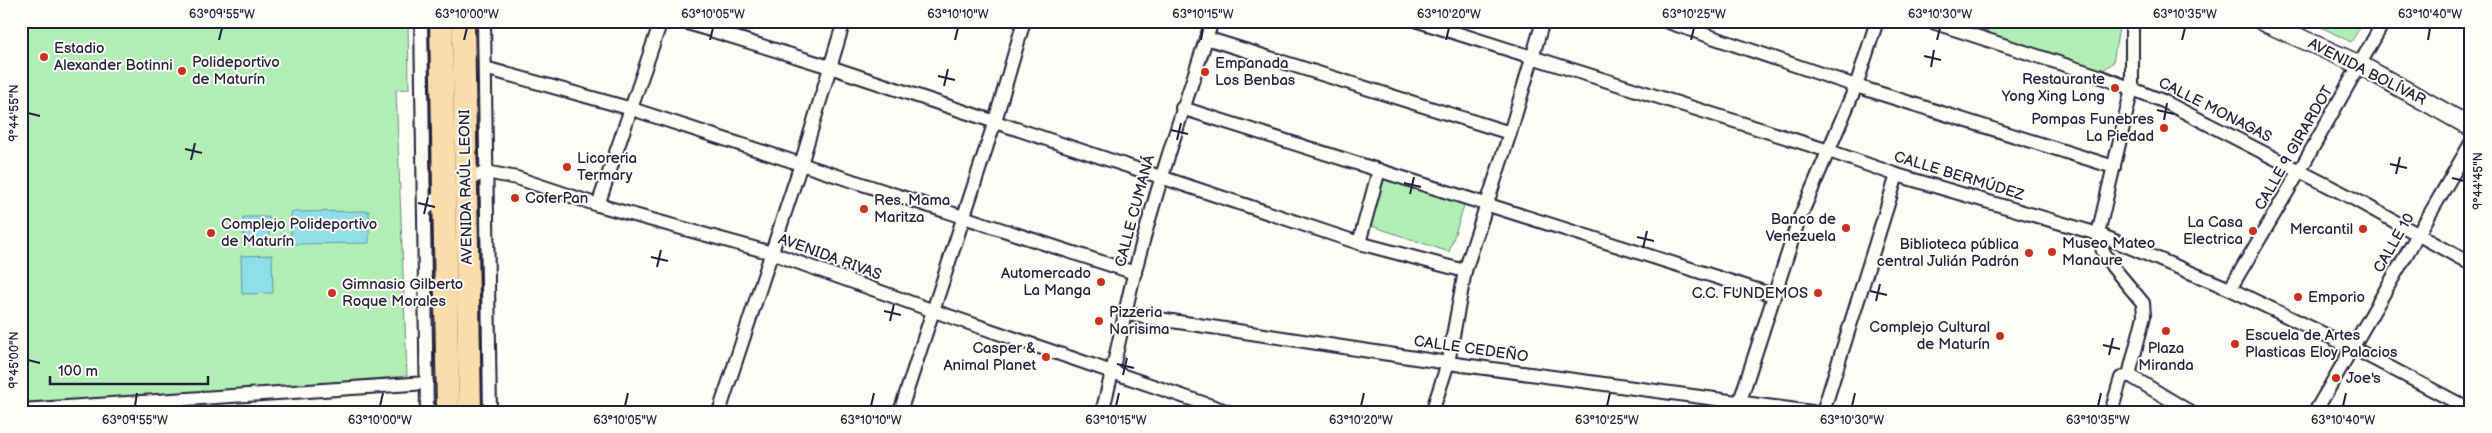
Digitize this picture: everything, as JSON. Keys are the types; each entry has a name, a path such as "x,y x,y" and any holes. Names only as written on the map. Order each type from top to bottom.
{"highway":[{"name":"AVENIDA RAÚL LEONI","path":"463,21 476,176 470,412"},
{"name":"AVENIDA RAÚL LEONI","path":"438,25 444,191 448,412"}],"street":[{"path":"421,21 427,412"},
{"name":"AVENIDA RAÚL LEONI","path":"484,21 484,68 476,176 490,412"},
{"path":"598,205 661,21"},
{"path":"681,21 830,67 1359,242 1465,270"},
{"path":"719,412 801,164 844,21"},
{"path":"900,412 995,121 1024,21"},
{"name":"CALLE CUMANÁ","path":"1102,412 1114,372 1135,273 1161,175 1212,21"},
{"name":"CALLE BERMÚDEZ","path":"1418,21 1829,151 1897,175 2098,234 2230,289 2353,348 2471,410"},
{"path":"1432,412 1448,363 1465,270 1510,133 1543,21"},
{"path":"1665,21 1856,86 2114,167"},
{"path":"1740,401 1773,294 1798,222 1856,86 1877,21"},
{"name":"CALLE MONAGAS","path":"1928,21 2163,100 2418,234 2471,264"},
{"path":"2129,375 2144,316 2143,304 2112,266 2103,251 2098,234 2132,88 2132,21"},
{"name":"AVENIDA BOLÍVAR","path":"2262,21 2363,61 2471,127"},
{"name":"AVENIDA BOLÍVAR","path":"2290,21 2471,116"},
{"name":"CALLE 9 GIRARDOT","path":"2230,289 2363,61 2384,21"},
{"path":"1206,38 1510,133"},
{"path":"484,68 632,109 1135,273"},
{"path":"1182,108 1773,294"},
{"name":"CALLE 10","path":"2315,412 2471,143"},
{"path":"1359,242 1379,170"},
{"path":"1823,412 1897,175"},
{"path":"424,211 444,191 476,176"},
{"name":"AVENIDA RIVAS","path":"476,176 517,178 598,205 772,254 934,312 1229,412"},
{"name":"CALLE CEDEÑO","path":"1126,314 1448,363 1812,412"},
{"path":"2111,412 2121,378 2129,375"},
{"path":"2129,375 2190,412"},
{"path":"21,410 427,383"}],"green space":[{"name":"Complejo Polideportivo de Maturín","path":"21,21 408,21 409,89 396,90 407,376 21,409"},
{"path":"1985,21 2120,21 2113,63 2103,70 1975,29 1977,23"},
{"path":"2309,21 2364,21 2351,42"},
{"path":"1386,174 1466,200 1449,252 1369,225"}],"water":[{"path":"369,211 369,243 291,244 291,212"},
{"path":"243,217 269,217 269,243 244,243"},
{"path":"272,255 273,293 242,294 241,256"}],"place":[{"name":"Estadio Alexander Botinni","path":"44,57"},
{"name":"Polideportivo de Maturín","path":"182,71"},
{"name":"Empanada Los Benbas","path":"1205,72"},
{"name":"Restaurante Yong Xing Long","path":"2115,88"},
{"name":"Pompas Funebres La Piedad","path":"2164,128"},
{"name":"Licoreria Termary","path":"567,167"},
{"name":"CoferPan","path":"515,198"},
{"name":"Res. Mama Maritza","path":"864,209"},
{"name":"Banco de Venezuela","path":"1846,228"},
{"name":"Mercantil","path":"2363,229"},
{"name":"La Casa Electrica","path":"2253,231"},
{"name":"Complejo Polideportivo de Maturín","path":"211,233"},
{"name":"Museo Mateo Manaure","path":"2052,252"},
{"name":"Biblioteca pública central Julián Padrón","path":"2029,253"},
{"name":"Automercado La Manga","path":"1101,282"},
{"name":"Gimnasio Gilberto Roque Morales","path":"332,293"},
{"name":"C.C. FUNDEMOS","path":"1818,293"},
{"name":"Emporio","path":"2298,297"},
{"name":"Pizzeria Narisima","path":"1099,321"},
{"name":"Plaza Miranda","path":"2166,331"},
{"name":"Complejo Cultural de Maturín","path":"2000,336"},
{"name":"Escuela de Artes Plasticas Eloy Palacios","path":"2235,344"},
{"name":"Casper & Animal Planet","path":"1046,357"},
{"name":"Joe's","path":"2336,378"}]}
